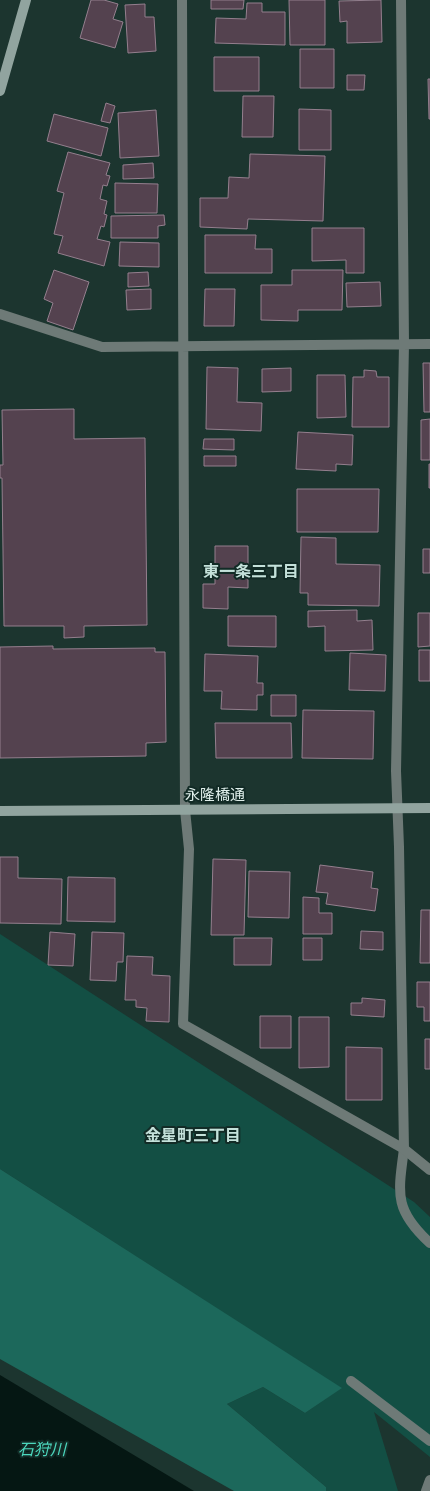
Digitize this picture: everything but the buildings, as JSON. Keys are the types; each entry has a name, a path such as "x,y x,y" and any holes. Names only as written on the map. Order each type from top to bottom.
{"street":[{"path":"0,90 26,0"},
{"path":"182,0 185,810 189,849 183,1024 404,1149 430,1170"},
{"path":"401,0 404,344 396,808 400,856 404,1149 400,1180 402,1203 412,1226 430,1242"},
{"path":"0,314 102,347 430,344"},
{"name":"永隆橋通","path":"0,811 430,808"},
{"path":"350,1380 430,1441"},
{"path":"426,1491 430,1480"}],"green space":[{"path":"0,934 414,1202 430,1217 430,1457 374,1412 398,1491 326,1491 326,1487 227,1404 263,1387 305,1413 341,1388 0,1169"},
{"path":"0,1169 342,1388 305,1413 263,1387 227,1404 326,1487 326,1491 234,1491 0,1359"}],"water":[{"name":"石狩川","path":"0,1375 194,1491 0,1491"}],"district":[{"name":"東一条三丁目","path":"251,571"},
{"name":"金星町三丁目","path":"193,1135"}]}
